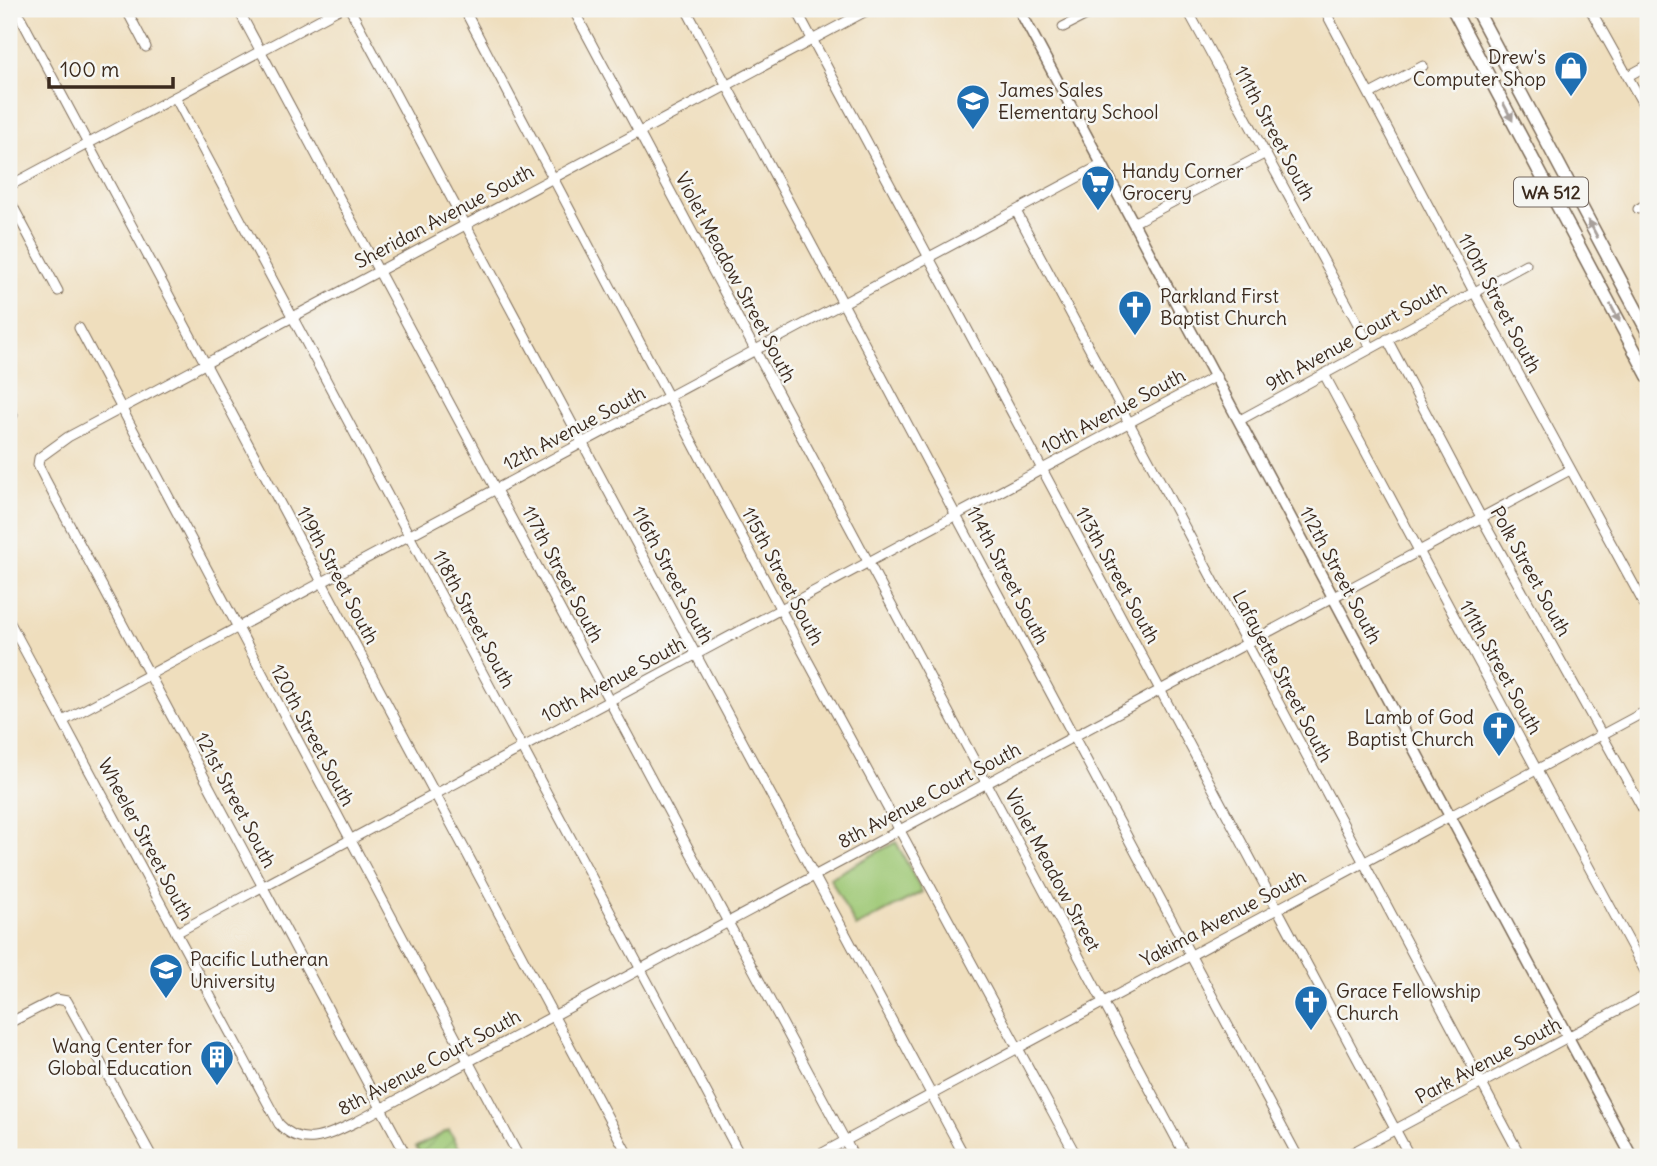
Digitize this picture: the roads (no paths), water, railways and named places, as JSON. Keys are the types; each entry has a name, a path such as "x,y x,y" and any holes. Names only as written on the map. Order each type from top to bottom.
{"highway":[{"name":"WA 512","path":"1453,9 1648,376"},
{"name":"WA 512","path":"1476,9 1648,332"}],"main road":[{"name":"112th Street South","path":"1019,9 1632,1157"}],"street":[{"name":"119th Street South","path":"16,9 629,1157"},
{"path":"126,9 146,47"},
{"name":"117th Street South","path":"238,9 854,1157"},
{"path":"9,186 339,9"},
{"name":"116th Street South","path":"351,9 965,1157"},
{"name":"115th Street South","path":"464,9 780,609 1077,1157"},
{"name":"Violet Meadow Street South","path":"573,9 868,562"},
{"name":"114th Street South","path":"686,9 1298,1157"},
{"name":"113th Street South","path":"796,9 1410,1157"},
{"name":"Sheridan Avenue South","path":"39,458 53,446 293,315 870,9"},
{"path":"1063,27 1098,9"},
{"name":"111th Street South","path":"1187,9 1371,348"},
{"name":"110th Street South","path":"1324,9 1648,611"},
{"path":"1590,9 1648,113"},
{"path":"1628,76 1648,65"},
{"path":"1370,94 1423,66"},
{"name":"118th Street South","path":"175,97 741,1157"},
{"path":"1133,223 1266,153"},
{"name":"12th Avenue South","path":"62,721 1101,165"},
{"path":"9,199 58,291"},
{"path":"1638,209 1648,203"},
{"name":"Lafayette Street South","path":"1016,211 1521,1157"},
{"name":"9th Avenue Court South","path":"1240,420 1526,264"},
{"name":"120th Street South","path":"79,328 519,1157"},
{"name":"Polk Street South","path":"1387,339 1482,519 1648,818"},
{"name":"111th Street South","path":"1324,374 1648,977"},
{"name":"10th Avenue South","path":"176,933 1216,376"},
{"name":"121st Street South","path":"39,458 44,480 407,1157"},
{"name":"8th Avenue Court South","path":"301,1139 323,1137 381,1108 1570,470"},
{"name":"Violet Meadow Street","path":"868,562 1186,1157"},
{"name":"Wheeler Street South","path":"9,621 279,1124 288,1133 301,1139"},
{"name":"Yakima Avenue South","path":"815,1157 1648,710"},
{"name":"Park Avenue South","path":"1344,1157 1648,994"},
{"path":"9,1023 53,1000 67,1001 152,1157"}],"place":[{"name":"Drew's Computer Shop","path":"1571,98"},
{"name":"James Sales Elementary School","path":"973,131"},
{"name":"Handy Corner Grocery","path":"1098,212"},
{"name":"Parkland First Baptist Church","path":"1135,337"},
{"name":"Lamb of God Baptist Church","path":"1499,758"},
{"name":"Pacific Lutheran University","path":"166,1000"},
{"name":"Grace Fellowship Church","path":"1311,1032"},
{"name":"Wang Center for Global Education","path":"217,1087"}]}
